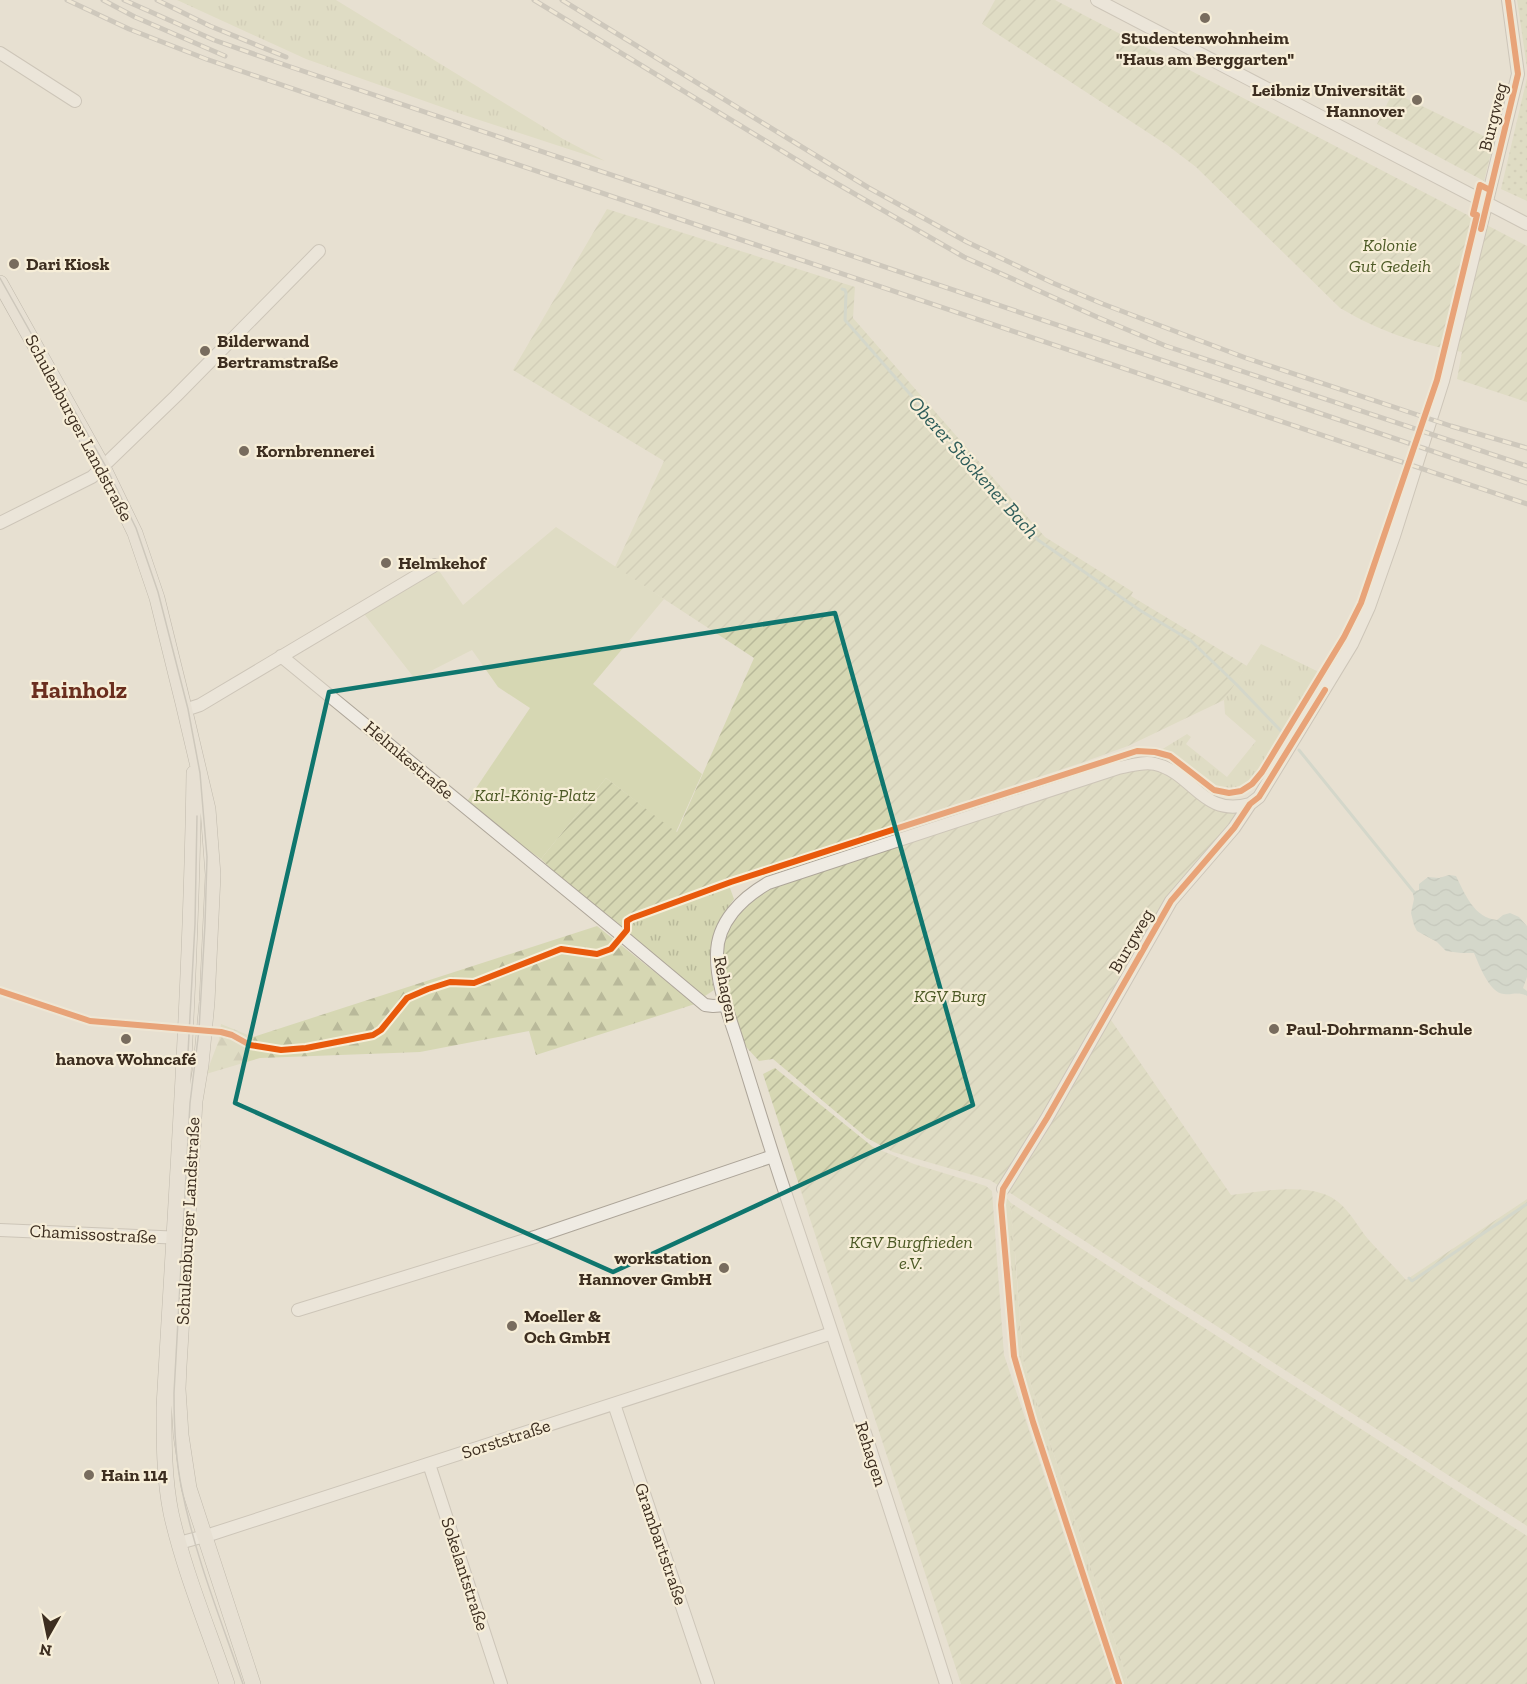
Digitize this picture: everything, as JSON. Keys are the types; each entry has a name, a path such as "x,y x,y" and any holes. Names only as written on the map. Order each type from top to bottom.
{"main road":[{"name":"Schulenburger Landstraße","path":"0,283 104,466 135,533 157,598 208,809 213,874 207,1002 180,1238 164,1407 164,1441 171,1511 179,1543 227,1684"},
{"name":"Schulenburger Landstraße","path":"180,1238 179,1408 189,1488 253,1684"}],"street":[{"path":"1097,0 1527,224"},
{"name":"Burgweg","path":"1003,1189 1047,1118 1171,901 1234,828 1250,804 1259,797 1352,644 1369,607 1443,381 1518,75 1508,0"},
{"path":"0,53 75,100"},
{"path":"0,523 92,477 319,251"},
{"path":"185,710 200,705 435,565"},
{"name":"Helmkestraße","path":"281,656 705,1005 726,1005"},
{"name":"Rehagen","path":"946,1684 772,1156 726,1005 717,965 717,950 725,924 737,906 749,894 768,884 1118,768 1154,763 1174,772 1212,802 1229,808 1250,804"},
{"path":"298,1310 538,1236 772,1156"},
{"name":"Chamissostraße","path":"0,1230 180,1238"},
{"name":"Sorststraße","path":"179,1543 832,1333"},
{"name":"Grambartstraße","path":"614,1404 708,1684"},
{"name":"Sokelantstraße","path":"429,1464 501,1684"}],"highlighted area":[{"path":"835,613 973,1105 613,1272 235,1103 329,692"}],"green space":[{"path":"177,0 336,0 563,139 605,161 464,115 306,59"},
{"name":"Kolonie Gut Gedeih","path":"995,0 1055,0 1527,246 1527,402 1457,379 1462,352 1399,336 1340,308 1196,167 1167,145 982,24"},
{"path":"1517,0 1527,0 1527,68 1518,6"},
{"path":"1527,78 1527,201 1501,189"},
{"path":"1393,92 1494,141 1484,181 1377,124"},
{"path":"607,209 855,287 853,318 1045,537 1133,592 1131,596 1247,666 1224,700 1128,746 727,880 616,923 575,892 541,859 606,778 677,832 754,658 615,567 664,461 513,370"},
{"name":"Karl-König-Platz","path":"556,527 664,599 593,684 702,774 676,832 606,778 541,859 464,806 530,708 498,687 472,650 415,679 361,610 435,565 463,605"},
{"path":"1261,644 1319,672 1253,781 1241,788 1229,790 1219,788 1208,783 1170,752 1161,750 1187,734 1191,737 1186,744 1227,777 1256,741 1225,714 1224,700"},
{"name":"KGV Burg","path":"1154,763 1212,802 1249,803 1172,900 1111,1020 1231,1195 1290,1189 1313,1191 1331,1197 1344,1207 1368,1239 1406,1280 1527,1199 1527,1526 990,1180 893,1152 867,1138 773,1059 759,1061 736,1036 726,1005 721,936 749,894 958,821"},
{"path":"727,880 734,899 720,922 712,942 710,964 714,990 702,998 616,923"},
{"path":"597,926 695,1004 536,1055 529,1031 420,1052 260,1058 206,1074 219,1040 221,1024 253,1037"},
{"name":"KGV Burgfrieden e.V.","path":"775,1068 873,1147 914,1164 986,1186 992,1191 1004,1355 1114,1684 961,1684 763,1074"},
{"path":"1005,1196 1011,1203 1023,1360 1129,1684 1121,1684 1017,1364 1003,1210"},
{"path":"1011,1203 1527,1536 1527,1684 1129,1684 1023,1360 1015,1252 1012,1250 1014,1246"}],"water":[{"path":"1449,875 1456,876 1471,904 1482,915 1497,920 1510,913 1519,917 1527,926 1527,977 1523,988 1527,991 1527,996 1499,992 1485,977 1474,953 1446,951 1437,942 1417,931 1411,913 1414,899 1412,889 1419,890 1419,884 1428,877 1439,878"}],"waterway":[{"name":"Oberer Stöckener Bach","path":"842,289 846,293 845,320 1038,540 1141,611 1190,640 1281,731"},
{"name":"Oberer Stöckener Bach","path":"1299,750 1413,891"},
{"path":"1409,1278 1412,1281 1527,1204"}],"tram line":[{"path":"0,278 105,465 136,528 158,592 188,709 200,773 207,857 205,924 199,1030 190,1103 174,1393 176,1454 187,1515 209,1588 243,1684"},
{"path":"188,1053 195,924 197,816"}],"railway":[{"path":"67,0 129,29 206,59 1527,504"},
{"path":"103,0 135,17 225,56"},
{"path":"124,0 214,40 288,66 1527,483"},
{"path":"157,0 210,26 286,57"},
{"path":"534,0 815,171 964,257 1166,346 1527,466"},
{"path":"562,0 869,188 967,242 1053,283 1246,358 1451,426 1527,448"}],"cycle path":[{"path":"1481,229 1518,74 1508,0"},
{"path":"0,991 90,1021 221,1032 250,1045 281,1050 306,1048 373,1035 381,1030 407,998 428,989 450,982 474,983 561,949 597,954 611,949 627,930 627,921 632,918 731,882 1137,751 1170,756 1214,790 1229,793 1241,791 1252,784 1262,772 1344,637 1361,603 1437,380 1477,215 1473,214 1480,185 1490,190"},
{"path":"1119,1684 1033,1422 1014,1356 1001,1205 1003,1189 1047,1118 1171,901 1234,828 1250,804 1259,797 1325,690"}],"place":[{"name":"Studentenwohnheim \"Haus am Berggarten\"","path":"1205,18"},
{"name":"Leibniz Universität Hannover","path":"1417,100"},
{"name":"Dari Kiosk","path":"14,264"},
{"name":"Bilderwand Bertramstraße","path":"205,351"},
{"name":"Kornbrennerei","path":"244,451"},
{"name":"Helmkehof","path":"386,563"},
{"name":"Paul-Dohrmann-Schule","path":"1274,1029"},
{"name":"hanova Wohncafé","path":"126,1039"},
{"name":"workstation Hannover GmbH","path":"724,1268"},
{"name":"Moeller & Och GmbH","path":"512,1326"},
{"name":"Hain 114","path":"89,1475"}],"district":[{"name":"Hainholz","path":"79,690"}]}
